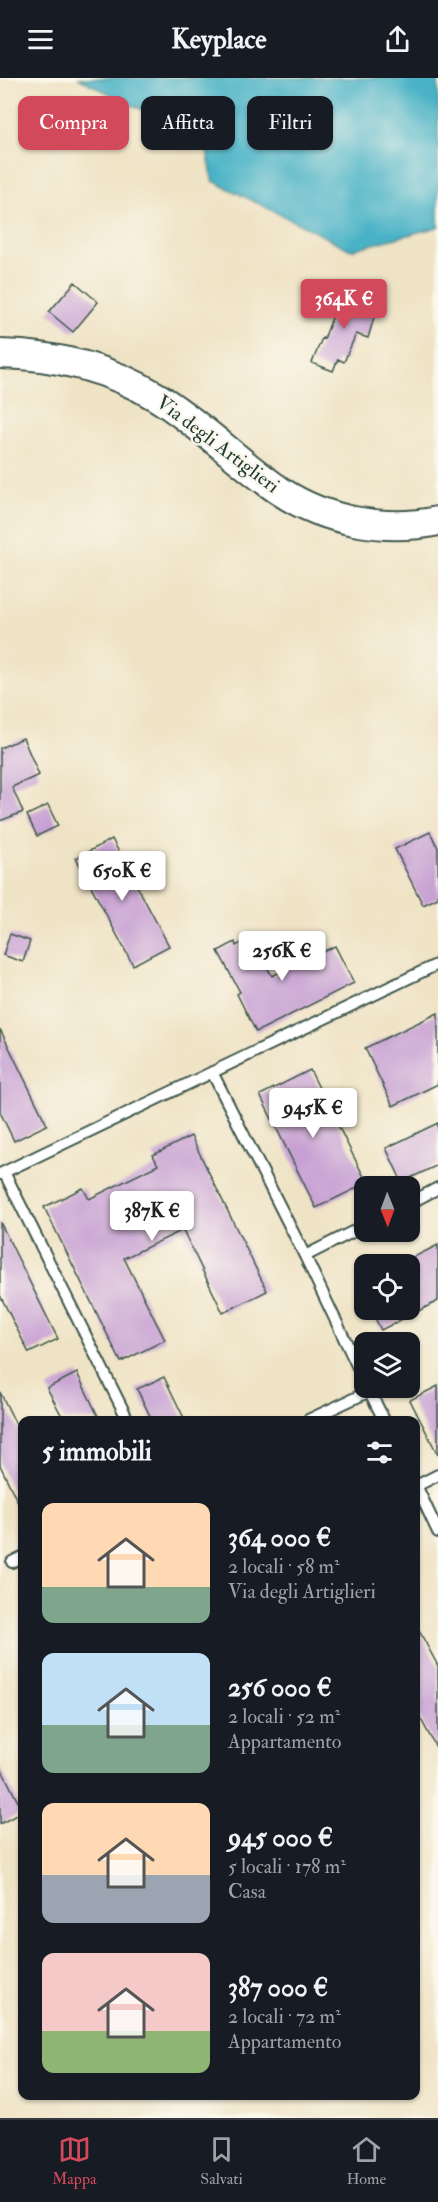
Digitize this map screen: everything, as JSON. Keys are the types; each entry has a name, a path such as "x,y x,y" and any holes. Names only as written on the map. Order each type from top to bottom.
{"street":[{"name":"Via degli Artiglieri","path":"0,354 65,361 126,380 154,395 189,419 283,493 320,511 345,519 376,524 438,521"}],"lane":[{"path":"126,1416 2,1173 438,964"},
{"path":"212,1072 354,1359"},
{"path":"420,1198 438,1188"},
{"path":"305,1256 354,1231"},
{"path":"316,1416 354,1397"},
{"path":"373,1398 382,1416"},
{"path":"420,1483 438,1475"},
{"path":"420,1494 438,1532"}],"water":[{"path":"78,78 438,78 438,227 351,250 213,181 207,150 235,150 235,96 141,96 141,109 129,103 129,96 114,96"}],"building":[{"path":"75,282 98,302 73,332 49,312"},
{"path":"342,292 359,297 358,301 377,307 368,338 356,334 344,362 338,359 333,371 312,363"},
{"path":"23,738 39,775 12,787 23,812 0,821 0,748"},
{"path":"48,805 58,826 37,836 27,815"},
{"path":"430,832 438,848 438,898 423,905 395,849"},
{"path":"112,839 169,946 133,965 76,858"},
{"path":"10,934 30,941 23,962 3,955"},
{"path":"251,938 272,976 335,946 354,983 256,1032 237,994 240,992 218,951 235,942 236,946"},
{"path":"438,1013 438,1084 393,1106 365,1048"},
{"path":"0,1029 47,1125 14,1141 0,1112"},
{"path":"310,1070 363,1176 354,1176 354,1189 316,1208 260,1095"},
{"path":"438,1123 438,1165 415,1176 399,1176 386,1148"},
{"path":"191,1136 267,1291 223,1313 183,1230 124,1258 165,1340 121,1362 44,1207 83,1188 89,1199 158,1165 153,1155"},
{"path":"0,1222 58,1339 29,1353 0,1295"},
{"path":"438,1245 438,1301 420,1310 420,1254"},
{"path":"376,1320 401,1320 381,1330"},
{"path":"77,1373 98,1416 62,1416 47,1388"},
{"path":"164,1377 183,1416 150,1416 137,1389"},
{"path":"438,1386 438,1455 420,1416 410,1400 420,1398 420,1395"},
{"path":"0,1392 18,1429 18,1503 0,1465"},
{"path":"420,1632 438,1666 438,1751 420,1717"},
{"path":"0,1766 18,1802 18,1814 0,1824"}]}
